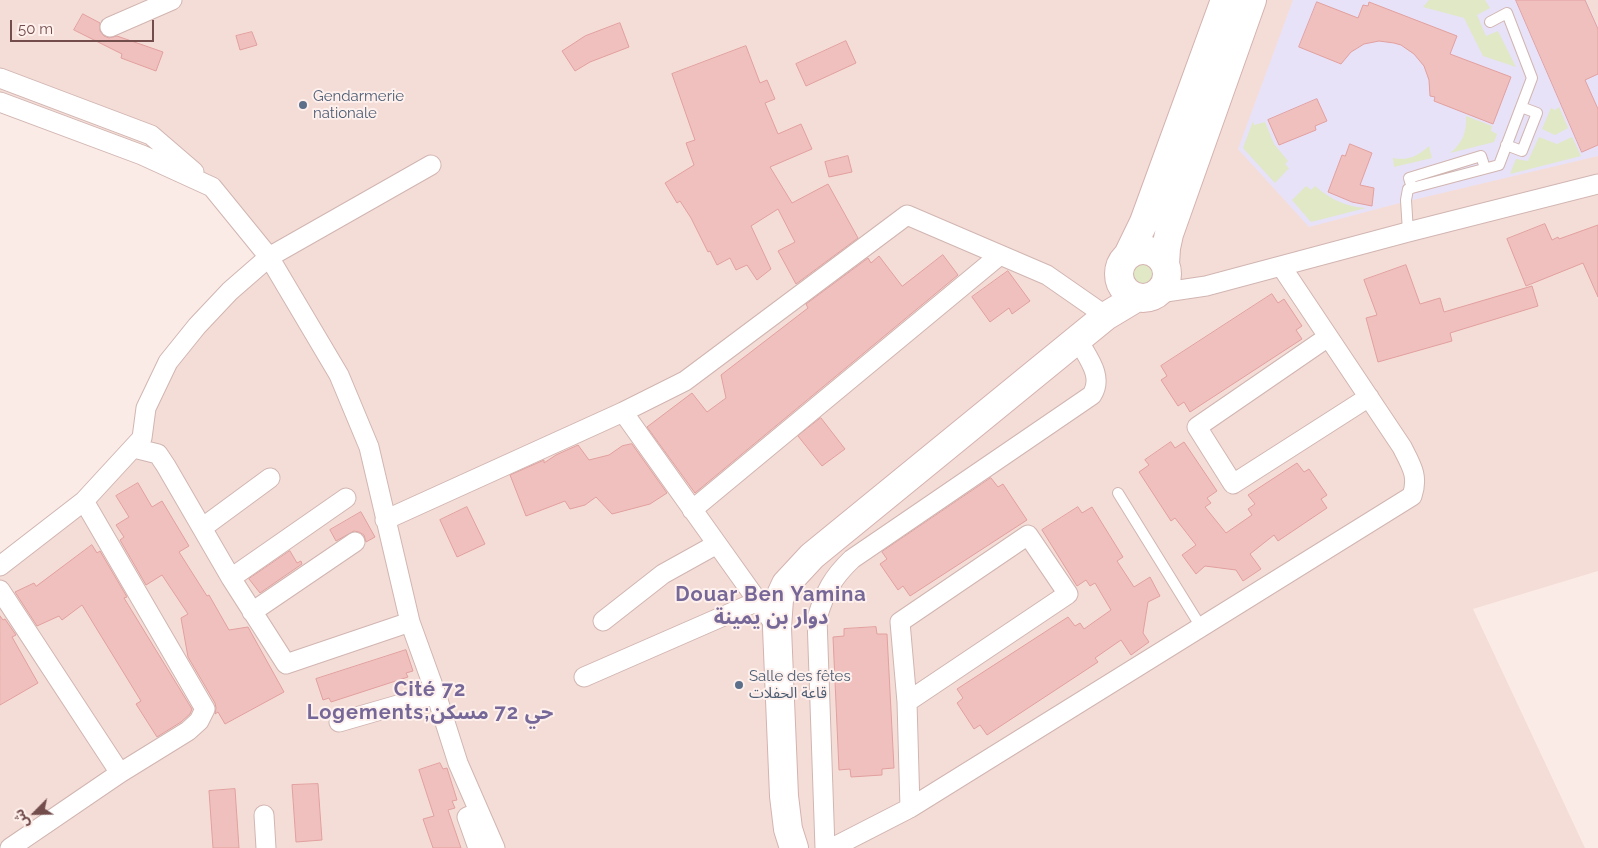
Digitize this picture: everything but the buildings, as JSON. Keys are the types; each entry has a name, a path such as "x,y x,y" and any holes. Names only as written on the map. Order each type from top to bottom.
{"main road":[{"path":"1138,291 1120,267 1144,222 1224,0"},
{"path":"794,848 788,829 784,796 777,628 768,600 812,556 1106,316 1138,291 1164,287 1167,279 1165,264 1169,234 1252,0"},
{"path":"1128,255 1134,251 1149,250 1156,253 1165,264"}],"street":[{"path":"110,27 172,0"},
{"path":"0,78 151,135 212,187 269,257 339,375 369,447 410,622 458,763 495,848"},
{"path":"0,102 142,154 212,187"},
{"path":"0,566 84,501 134,448 142,438 146,408 168,362 197,326 230,291 269,257 431,165"},
{"path":"1138,291 1200,288 1408,232 1598,184"},
{"path":"385,520 623,412 685,381 907,215 1047,276 1106,316"},
{"path":"692,510 1000,255"},
{"path":"832,848 910,808 1412,496 1415,476 1402,447 1281,266"},
{"path":"1328,337 1197,426 1233,484 1369,397"},
{"path":"825,848 817,618 824,595 840,571 852,559 1092,396 1097,384 1097,378 1078,340"},
{"path":"584,677 768,600 717,544 623,412"},
{"path":"134,448 158,454 231,578 286,664 410,622"},
{"path":"202,528 270,478"},
{"path":"231,578 346,498"},
{"path":"10,848 120,773 188,731 199,720 205,709 84,501"},
{"path":"907,702 1068,594 1028,535 900,622 907,702 910,808"},
{"path":"252,612 356,542"},
{"path":"603,621 663,574 717,544"},
{"path":"0,590 120,773"},
{"path":"339,722 436,694"},
{"path":"478,848 467,818 479,812"},
{"path":"264,816 266,848"}],"lane":[{"path":"1408,232 1406,200 1408,189 1499,165 1532,78 1507,13 1490,22"},
{"path":"1506,145 1522,151 1537,113 1521,107"},
{"path":"1118,493 1201,627"}],"shaded area":[{"path":"0,0 1598,0 1598,571 1473,609 1585,848 0,848 0,554 84,494 137,433 149,401 264,256 215,191 0,108"},
{"path":"1293,0 1586,0 1598,27 1598,156 1396,204 1309,227 1238,149"}],"green space":[{"path":"1429,0 1485,0 1490,8 1477,15 1486,36 1498,31 1516,67 1483,56 1464,18 1423,7"},
{"path":"1559,107 1568,128 1555,135 1542,129 1551,108 1555,110"},
{"path":"1466,116 1492,126 1491,131 1497,134 1494,142 1450,153 1463,136 1466,127"},
{"path":"1253,121 1254,125 1265,122 1274,144 1288,161 1285,164 1289,168 1275,183 1243,148"},
{"path":"1539,137 1557,144 1572,137 1581,156 1510,174 1516,159 1528,161"},
{"path":"1429,146 1432,158 1394,167 1393,158 1413,157"},
{"path":"1306,186 1311,190 1315,186 1326,195 1345,204 1366,208 1311,222 1292,200"},
{"path":"1143,263 1152,267 1156,276 1152,285 1143,289 1134,285 1130,276 1134,267"}],"place":[{"name":"Gendarmerie nationale","path":"303,105"},
{"name":"Salle des fêtes قاعة الحفلات","path":"739,685"}],"district":[{"name":"Douar Ben Yamina دوار بن يمينة","path":"771,606"},
{"name":"Cité 72 Logements;حي 72 مسكن","path":"430,702"}]}
